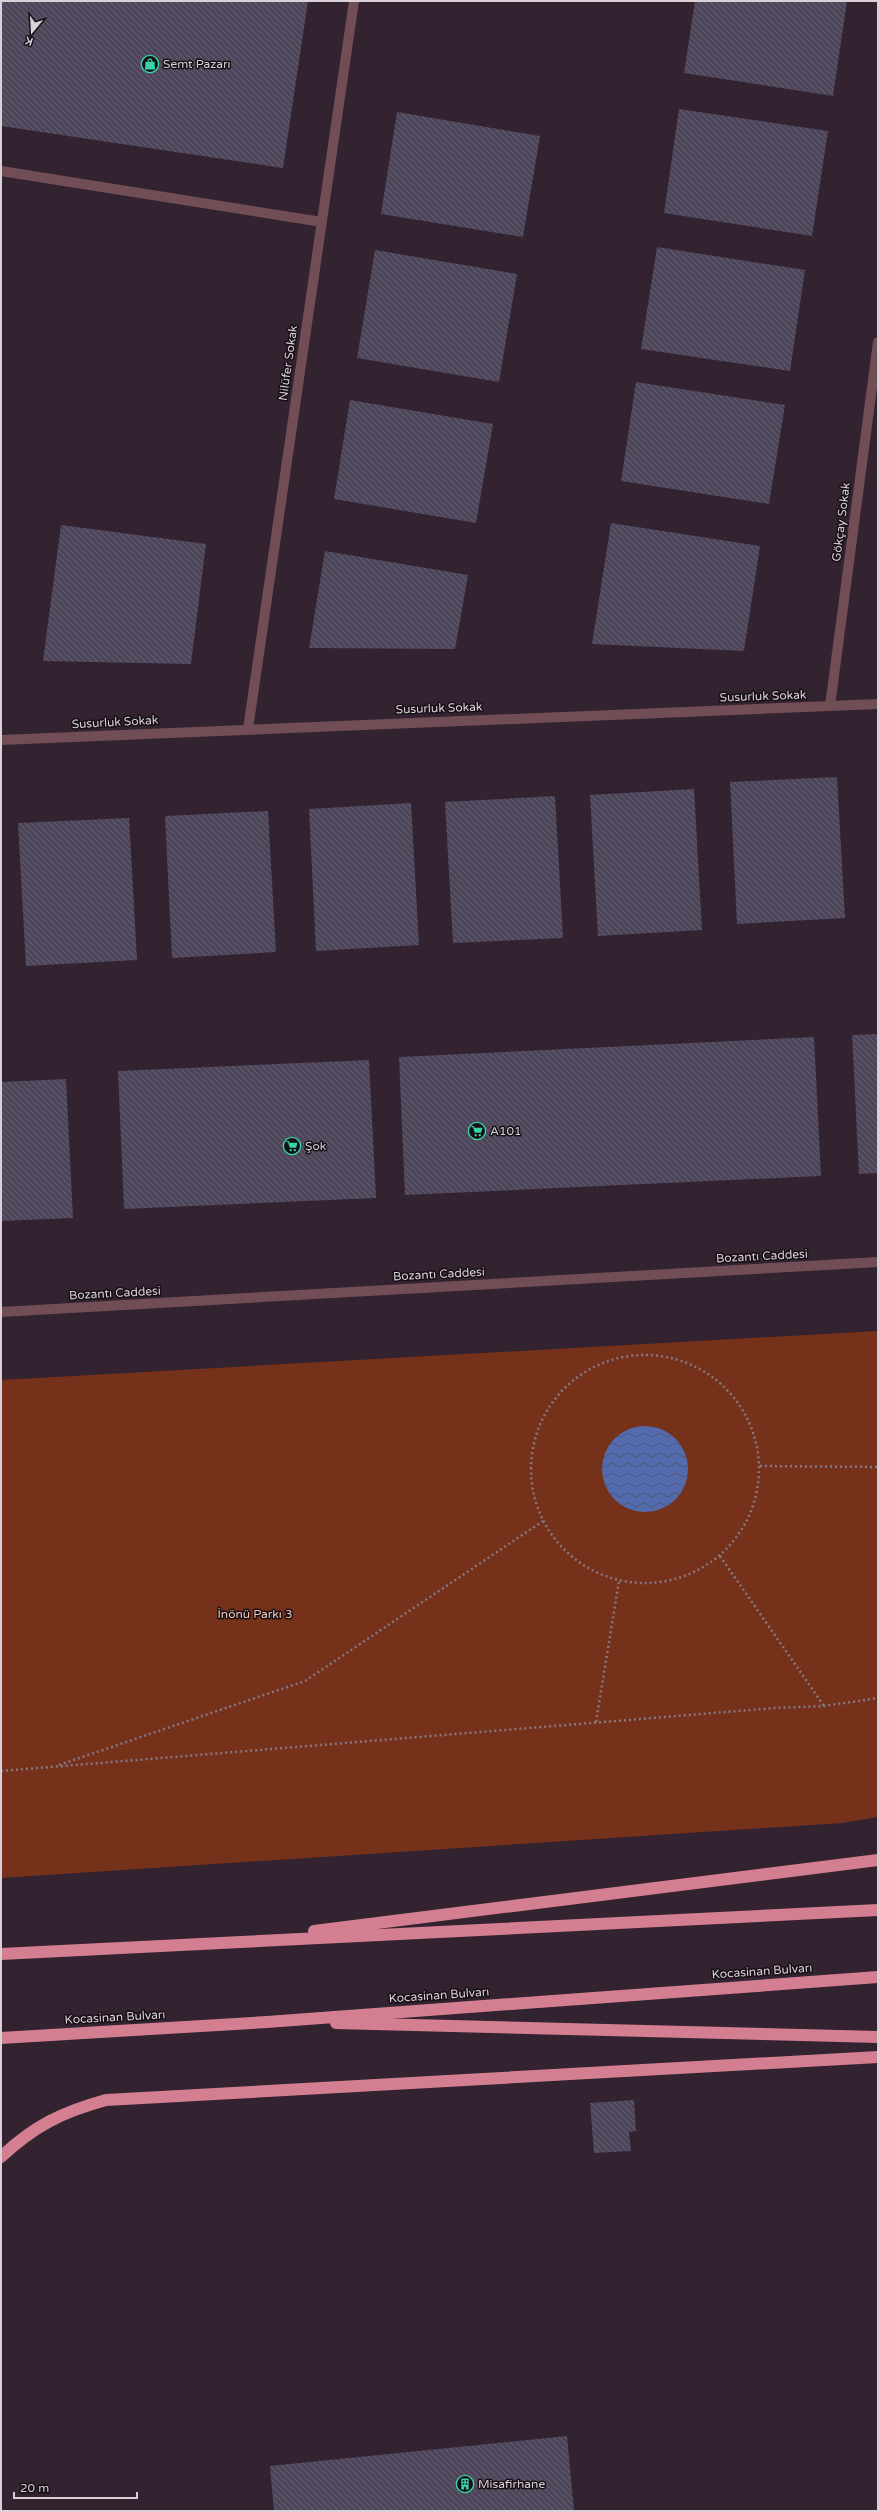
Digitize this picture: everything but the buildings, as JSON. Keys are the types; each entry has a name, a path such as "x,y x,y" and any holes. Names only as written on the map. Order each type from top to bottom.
{"highway":[{"path":"220,1943 878,1860"},
{"path":"1,1954 878,1910"},
{"name":"Kocasinan Bulvarı","path":"1,2038 267,2022 878,1977"},
{"path":"267,2022 878,2037"},
{"path":"1,2157 22,2137 48,2120 76,2108 106,2100 878,2057"}],"street":[{"name":"Nilüfer Sokak","path":"248,729 354,1"},
{"path":"1,171 322,222"},
{"name":"Gökçay Sokak","path":"830,706 878,342"},
{"name":"Susurluk Sokak","path":"1,740 878,704"},
{"name":"Bozantı Caddesi","path":"1,1312 878,1262"}],"path":[{"path":"657,1356 680,1360 718,1381 730,1392 748,1420 754,1433 760,1466 755,1502 747,1522 735,1540 720,1556 700,1570 673,1580 646,1583 619,1581 591,1570 570,1555 555,1540 543,1521 534,1495 531,1458 537,1434 545,1414 570,1383 602,1364 619,1359 657,1356"},
{"path":"760,1466 878,1467"},
{"path":"55,1766 305,1681 543,1521"},
{"path":"720,1556 824,1706"},
{"path":"596,1722 619,1581"},
{"path":"1,1771 596,1722 824,1706 878,1698"}],"green space":[{"name":"İnönü Parkı 3","path":"878,1331 878,1817 842,1823 1,1878 1,1380"}],"water":[{"path":"645,1426 661,1429 669,1433 681,1445 685,1453 688,1469 685,1485 681,1493 669,1505 661,1509 645,1512 629,1509 621,1505 609,1493 605,1485 602,1469 605,1453 609,1445 621,1433 629,1429"}],"place":[{"name":"Semt Pazarı","path":"150,64"},
{"name":"A101","path":"477,1131"},
{"name":"Şok","path":"292,1146"},
{"name":"Misafirhane","path":"465,2484"}]}
